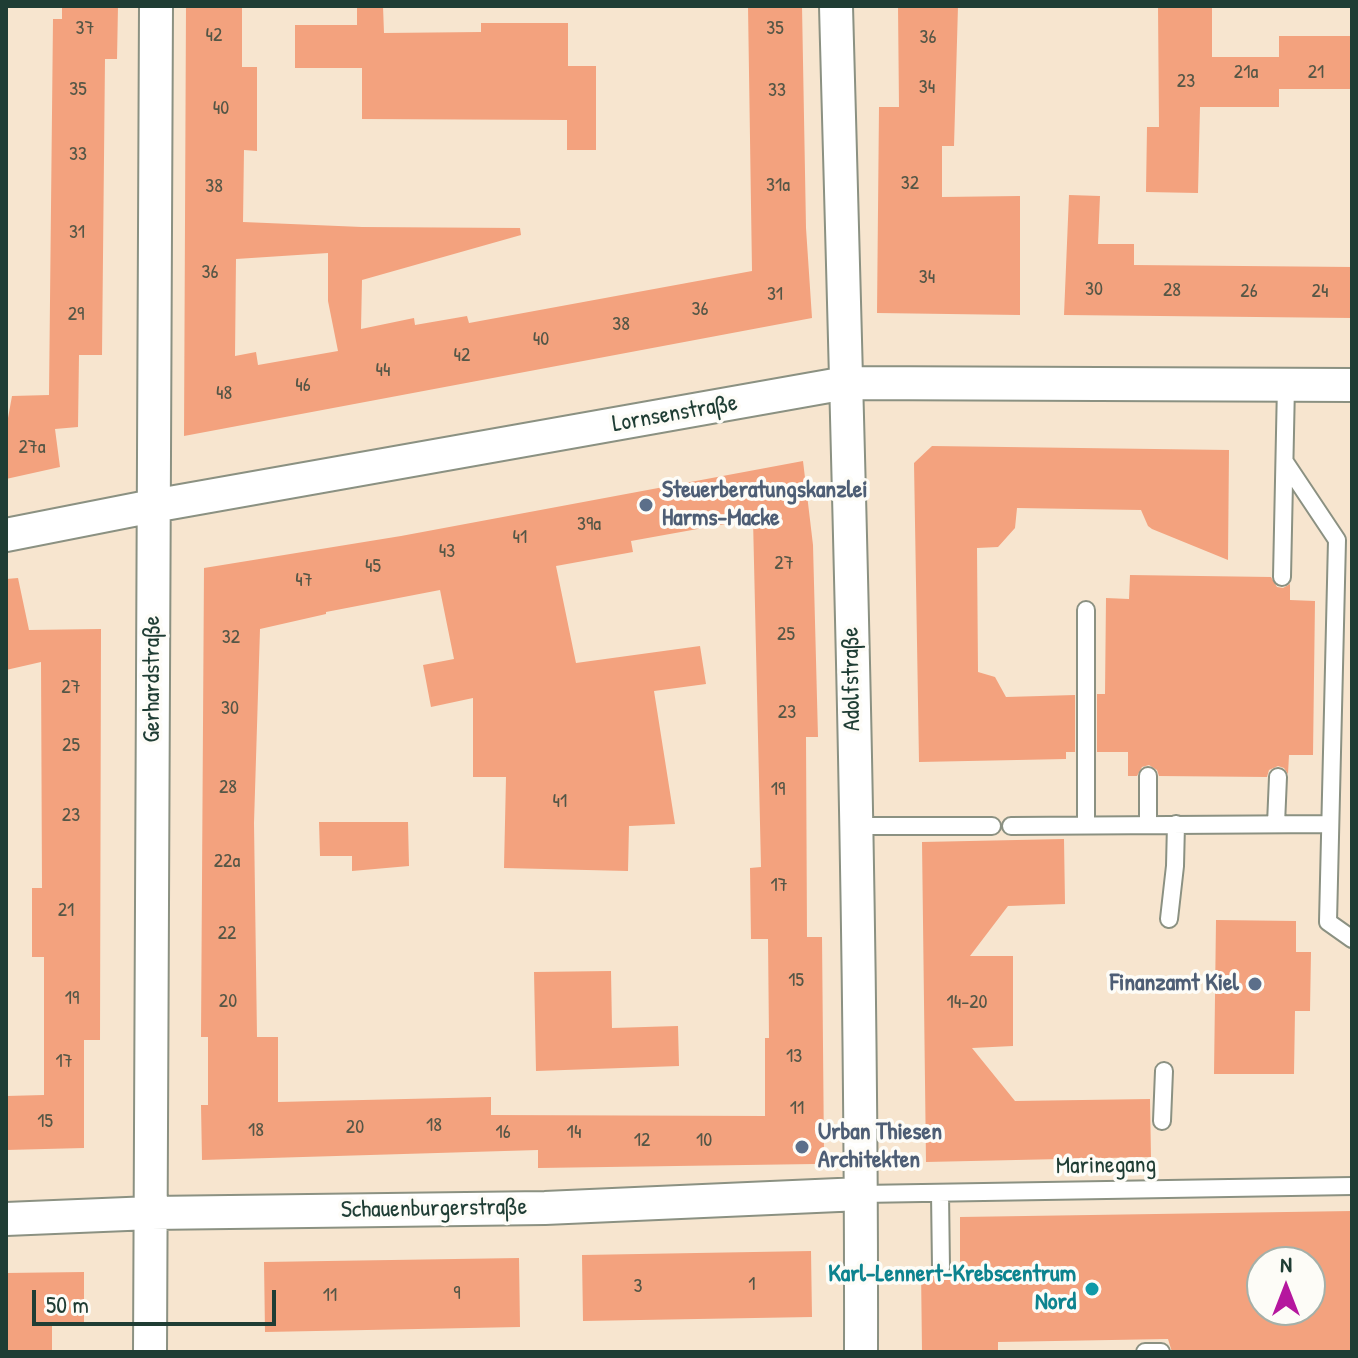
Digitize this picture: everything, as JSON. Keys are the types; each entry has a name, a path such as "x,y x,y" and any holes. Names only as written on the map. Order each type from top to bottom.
{"street":[{"name":"Gerhardstraße","path":"150,1352 156,6"},
{"name":"Adolfstraße","path":"836,6 855,826 861,1352"},
{"name":"Lornsenstraße","path":"6,535 846,383 1352,385"},
{"name":"Schauenburgerstraße","path":"6,1219 151,1213 545,1208 861,1194"}],"lane":[{"path":"1282,577 1286,385"},
{"path":"1285,462 1337,540 1328,922 1352,939"},
{"path":"1086,610 1086,825"},
{"path":"1148,776 1148,824"},
{"path":"1276,824 1278,777"},
{"path":"1169,919 1176,824"},
{"path":"1011,826 1330,824"},
{"path":"855,826 992,826"},
{"path":"1162,1121 1164,1071"},
{"name":"Marinegang","path":"861,1194 1352,1186"},
{"path":"940,1193 941,1268"},
{"path":"1145,1352 1161,1352"}],"building":[{"path":"62,6 118,6 117,59 105,59 102,355 79,355 78,427 55,429 60,467 6,479 6,418 12,396 49,395 53,19 62,19"},
{"path":"186,6 242,6 242,67 257,67 257,151 244,150 243,222 362,227 520,228 521,235 362,280 361,329 414,318 415,325 467,316 469,323 752,271 748,6 802,6 806,228 812,318 184,436","holes":["328,253 328,301 338,351 258,365 256,352 235,356 236,259"]},
{"path":"357,6 383,6 384,33 481,32 481,23 568,23 568,66 596,66 596,150 567,150 567,120 362,119 362,68 295,68 295,25 357,25"},
{"path":"898,6 958,6 954,146 942,146 942,197 1020,196 1020,315 877,313 879,107 899,107"},
{"path":"1158,6 1212,6 1212,57 1279,57 1279,36 1352,36 1352,89 1279,89 1279,107 1200,107 1198,193 1146,192 1147,127 1159,127"},
{"path":"1069,195 1100,196 1098,244 1134,244 1134,265 1352,267 1352,318 1064,315"},
{"path":"932,446 1229,450 1228,560 1152,529 1141,510 1017,508 1015,528 998,547 977,548 978,672 995,677 1006,697 1075,695 1075,752 1066,752 1066,759 919,762 914,463"},
{"path":"803,461 813,545 818,737 806,737 807,937 822,937 824,1155 815,1164 538,1168 538,1150 202,1160 201,1105 208,1105 208,1037 201,1037 204,568 401,536","holes":["753,519 761,867 750,868 751,939 768,939 769,1038 765,1038 765,1116 491,1115 491,1097 278,1102 278,1037 257,1037 254,823 260,629 326,612 440,590 454,659 423,665 431,707 473,698 473,777 506,777 504,868 628,871 629,826 675,824 654,691 706,684 700,646 576,663 556,566 633,552 631,541"]},
{"path":"1130,575 1271,577 1277,587 1290,584 1290,600 1315,601 1313,755 1289,755 1288,774 1278,766 1269,770 1267,777 1159,776 1157,770 1149,765 1142,767 1137,776 1128,776 1128,752 1097,752 1097,694 1105,694 1106,598 1129,599"},
{"path":"18,578 29,630 101,629 100,1040 84,1040 84,1148 6,1150 6,1096 44,1095 44,957 32,957 32,888 42,888 41,662 6,670 6,579"},
{"path":"319,822 408,822 409,866 352,871 352,856 320,856"},
{"path":"1064,839 1065,904 1008,906 970,956 1013,956 1013,1046 972,1048 1015,1101 1150,1099 1151,1157 926,1162 922,842"},
{"path":"1216,920 1296,921 1296,952 1311,952 1310,1011 1295,1011 1294,1074 1214,1074"},
{"path":"611,971 612,1028 678,1026 679,1066 536,1071 534,972"},
{"name":"Karl-Lennert-Krebscentrum Nord","path":"1352,1211 1352,1352 1172,1352 1168,1339 998,1342 998,1352 922,1352 921,1269 930,1269 935,1277 942,1279 950,1274 952,1268 960,1268 960,1217"},
{"path":"811,1251 812,1317 583,1321 582,1255"},
{"path":"519,1258 520,1327 265,1332 264,1262"},
{"path":"84,1272 84,1322 52,1323 52,1352 6,1352 6,1273"}],"place":[{"name":"Steuerberatungskanzlei Harms-Macke","path":"646,505"},
{"name":"Finanzamt Kiel","path":"1255,984"},
{"name":"Urban Thiesen Architekten","path":"802,1147"},
{"name":"Karl-Lennert-Krebscentrum Nord","path":"1092,1289"}]}
